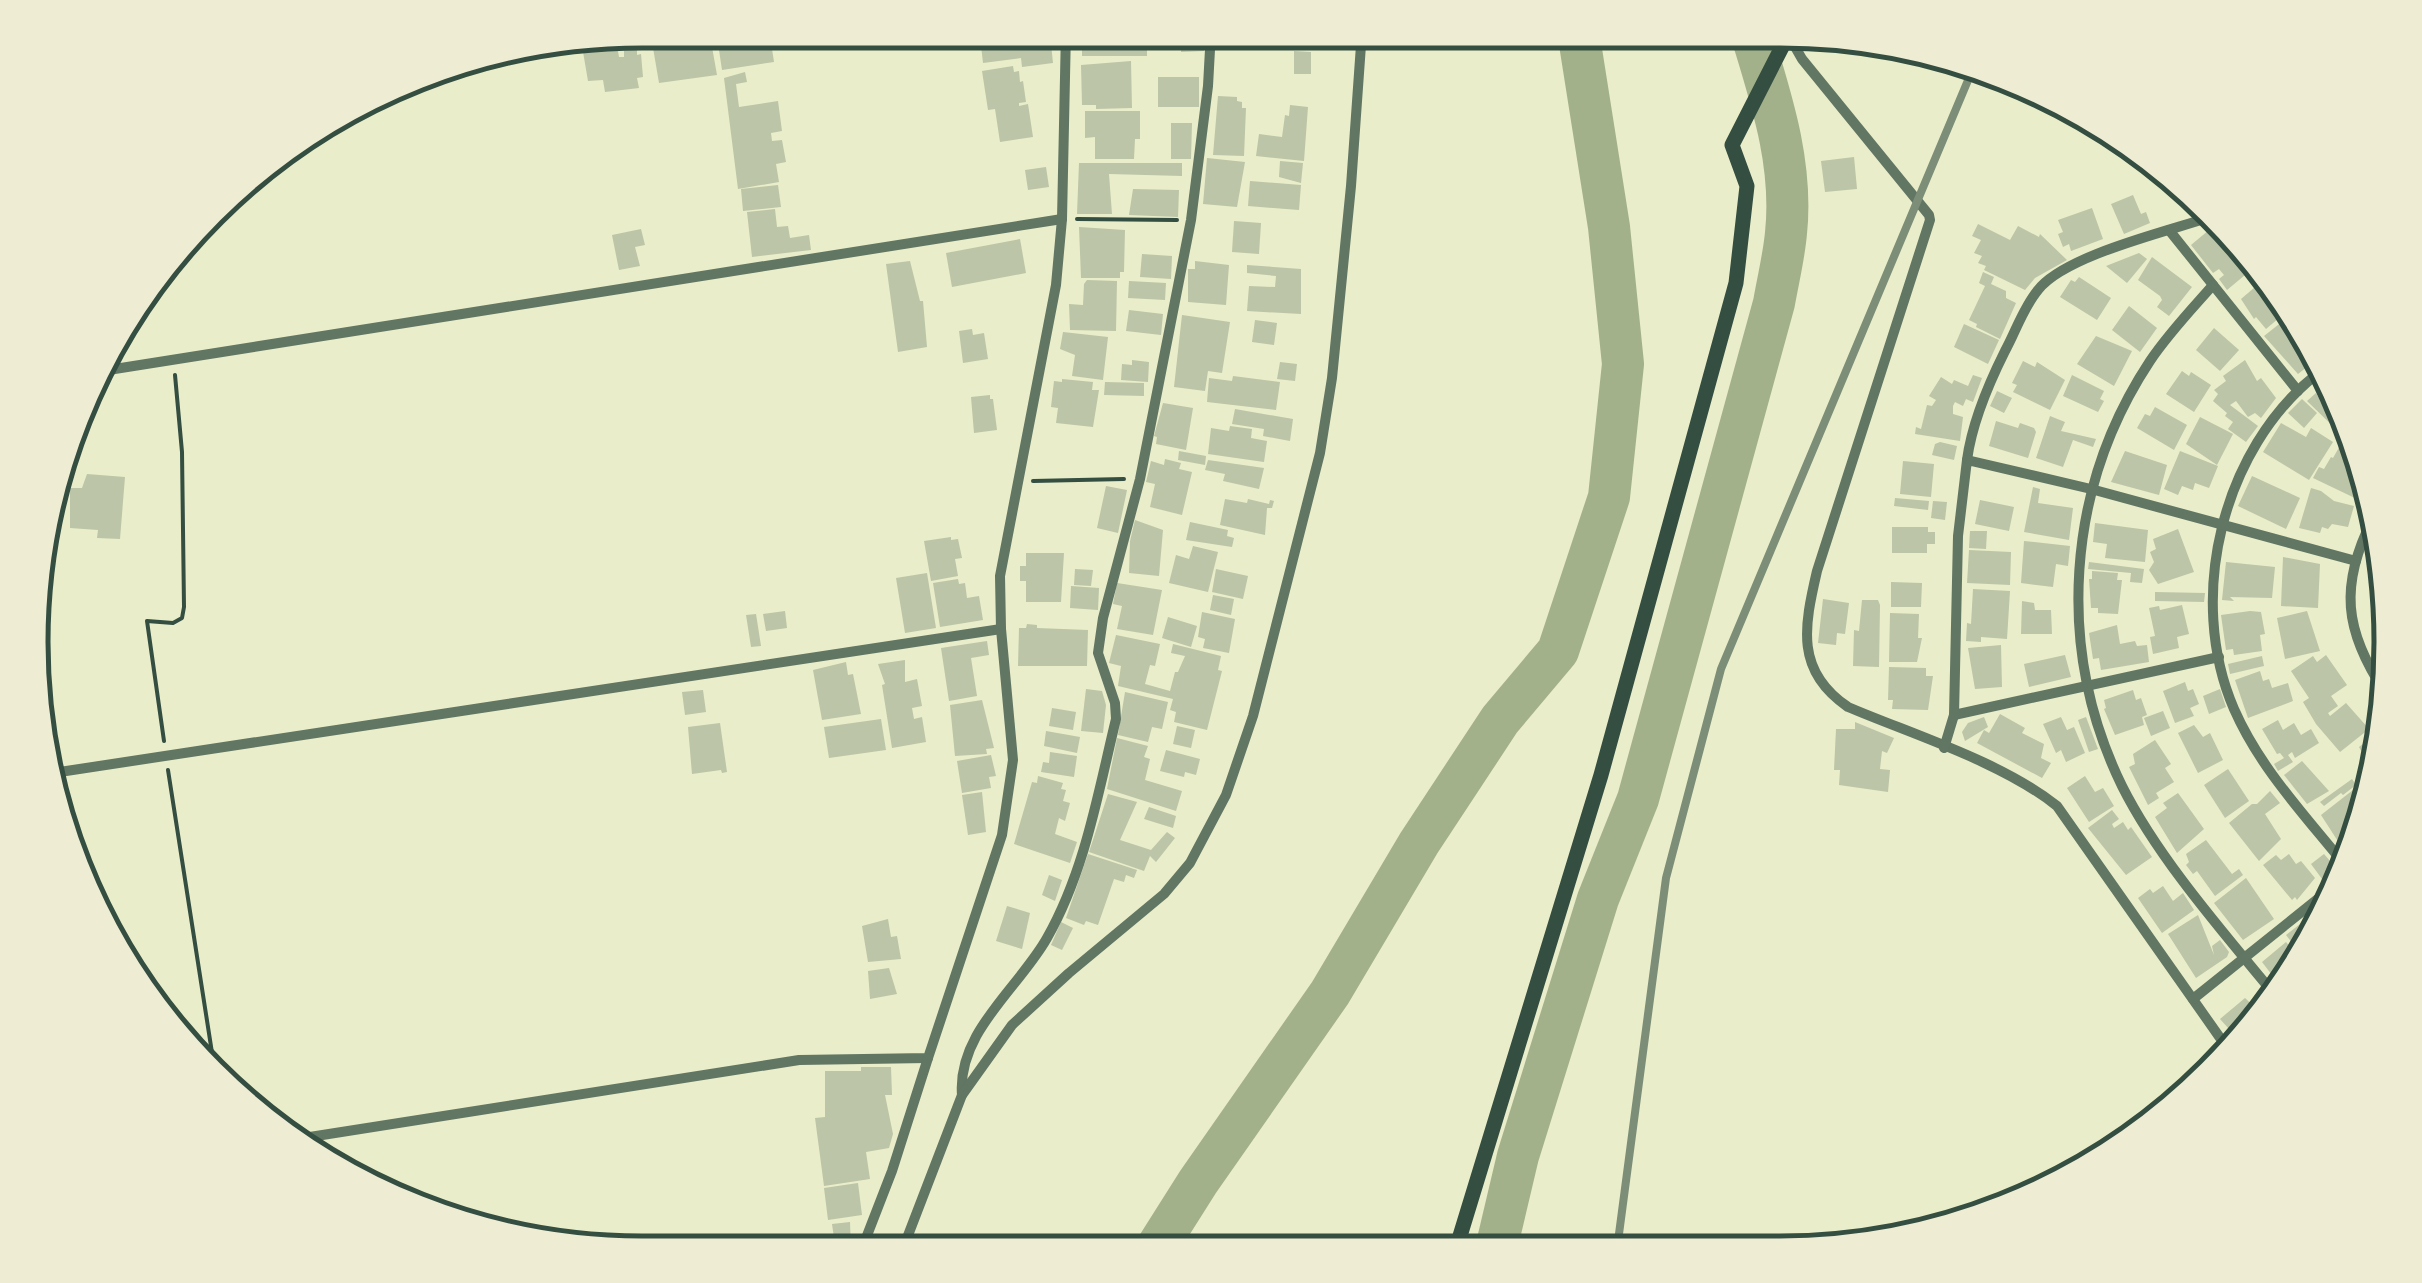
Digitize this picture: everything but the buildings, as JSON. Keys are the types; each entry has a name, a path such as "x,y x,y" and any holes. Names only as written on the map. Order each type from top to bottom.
{"main road":[{"path":"1460,1236 1602,775 1736,283 1747,186 1732,145 1778,48"}],"street":[{"path":"867,1236 892,1172 1002,835 1010,797 1011,721 1000,629 1000,576 1056,285 1062,220 1066,48"},
{"path":"962,1096 961,1078 968,1054 1002,994 1046,940 1080,864 1116,720 1115,703 1098,653 1103,618 1140,478 1191,220 1211,48"},
{"path":"908,1236 962,1096 1012,1025 1164,894 1190,863 1226,795 1253,716 1320,453 1351,186 1361,48"},
{"path":"1793,48 1930,220 1817,571 1807,626 1810,665 1829,694 1848,707 2028,784 2057,806 2221,1039"},
{"path":"115,367 173,362 1062,220"},
{"path":"1944,748 1954,715 1958,536 1970,438 1986,391 2037,290 2045,282 2078,264 2200,220"},
{"path":"2169,230 2298,391"},
{"path":"2213,285 2177,325 2136,384 2116,424 2085,508 2078,594 2088,686 2122,786 2142,820 2266,984"},
{"path":"2312,378 2298,391 2248,459 2223,526 2213,592 2218,658 2234,708 2278,783 2335,853"},
{"path":"1967,460 2091,489 2356,561"},
{"path":"2365,538 2356,561 2351,597 2355,636 2373,675"},
{"path":"63,772 1000,629"},
{"path":"1954,715 2218,658"},
{"path":"2193,999 2313,903"},
{"path":"313,1136 799,1060 928,1058"}],"path":[{"path":"1062,220 1191,220"},
{"path":"173,362 182,452 184,607 182,618 173,623 147,621 212,1052"},
{"path":"1018,481 1140,478"}],"waterway":[{"path":"1164,1236 1330,993 1419,843 1500,720 1558,651 1609,497 1623,364 1609,227 1581,48"},
{"path":"1499,1236 1518,1156 1598,899 1638,799 1774,303 1786,233 1787,184 1774,112 1756,48"}],"railway":[{"path":"1619,1236 1666,878 1721,669 1969,78"}]}
